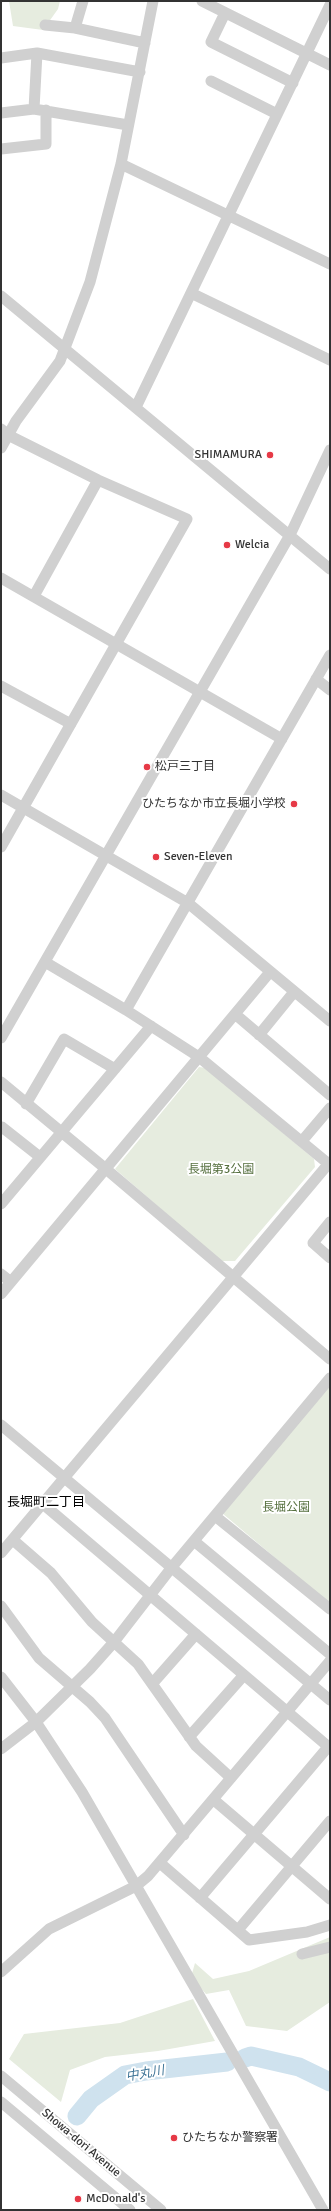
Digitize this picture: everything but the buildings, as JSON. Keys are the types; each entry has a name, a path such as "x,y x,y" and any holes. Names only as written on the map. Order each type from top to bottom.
{"street":[{"path":"76,28 83,1"},
{"path":"1,448 4,432 60,361 90,282 121,164 153,1"},
{"path":"208,2 225,13 330,65"},
{"path":"136,407 330,5"},
{"path":"225,13 211,42 293,83"},
{"path":"45,25 76,28 145,43"},
{"path":"1,58 37,53 140,72"},
{"path":"34,109 37,53"},
{"path":"211,81 277,114"},
{"path":"1,113 34,109 46,110 128,125"},
{"path":"1,149 46,144 46,110"},
{"path":"121,164 330,264"},
{"path":"191,293 330,360"},
{"path":"1,296 330,569"},
{"path":"1,847 187,519 98,480 4,432"},
{"path":"1,1038 290,535 330,450"},
{"path":"34,596 98,480"},
{"path":"1,578 117,642 282,739"},
{"path":"126,1010 330,655"},
{"path":"316,678 330,690"},
{"path":"1,686 71,724"},
{"path":"1,795 106,854 188,903 330,1021"},
{"path":"1,1553 43,1504 63,1477 329,1164 199,1057 126,1010 45,962"},
{"path":"1,1294 270,972"},
{"path":"259,1035 294,992"},
{"path":"235,1014 330,1095"},
{"path":"1,1204 151,1026"},
{"path":"26,1104 64,1039 116,1069"},
{"path":"1,1082 330,1359"},
{"path":"302,1141 330,1108"},
{"path":"1,1128 2,1127 40,1157"},
{"path":"330,1222 313,1243 330,1258"},
{"path":"1,1274 11,1282"},
{"path":"1,1749 36,1722 73,1686 114,1642 194,1540 216,1516 330,1378"},
{"path":"1,1425 330,1700"},
{"path":"43,1504 329,1747 200,1898"},
{"path":"216,1516 330,1609"},
{"path":"13,1540 52,1573 92,1622 138,1664 196,1746 231,1778"},
{"path":"194,1540 330,1654"},
{"path":"1,1606 39,1658 73,1686 105,1718 184,1835"},
{"path":"152,1684 196,1634"},
{"path":"1,1972 49,1929 136,1886 160,1863 330,1661"},
{"path":"189,1737 244,1675"},
{"path":"1,1677 36,1722 82,1792 323,2210"},
{"path":"214,1800 330,1899"},
{"path":"238,1930 329,1823"},
{"path":"160,1863 249,1940 307,1932 330,1925"},
{"path":"302,1954 330,1947"},
{"name":"Showa-dori Avenue","path":"1,2076 161,2210"},
{"name":"Showa-dori Avenue","path":"1,2102 130,2210"},
{"path":"130,2210 143,2196"}],"green space":[{"path":"9,1 60,1 58,9 43,30 13,26"},
{"name":"長堀第3公園","path":"199,1067 206,1068 314,1159 315,1167 235,1261 221,1261 115,1169"},
{"name":"長堀公園","path":"330,1386 330,1604 222,1513"},
{"path":"330,1937 330,2002 287,2031 246,2026 229,1990 206,1994 191,1977 195,1963 213,1979 249,1971"},
{"path":"193,1999 215,2041 158,2051 105,2057 70,2070 61,2102 9,2059 24,2034 120,2023"}],"waterway":[{"path":"245,2058 251,2056 299,2067 330,2082"},
{"name":"中丸川","path":"77,2116 91,2099 125,2075 146,2071 227,2062"}],"place":[{"name":"SHIMAMURA","path":"270,455"},
{"name":"Welcia","path":"227,545"},
{"name":"松戸三丁目","path":"147,767"},
{"name":"ひたちなか市立長堀小学校","path":"294,804"},
{"name":"Seven-Eleven","path":"156,857"},
{"name":"ひたちなか警察署","path":"174,2138"},
{"name":"McDonald's","path":"78,2199"}],"district":[{"name":"長堀町二丁目","path":"46,1503"}]}
